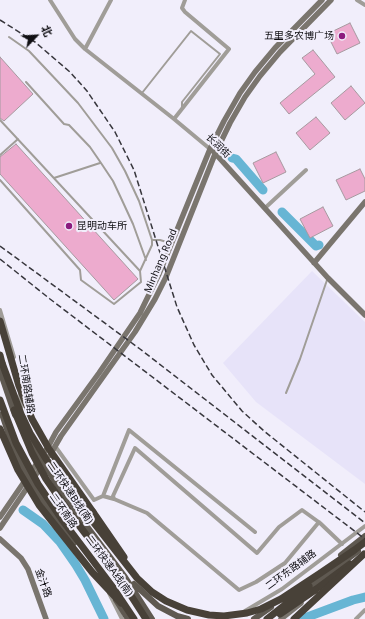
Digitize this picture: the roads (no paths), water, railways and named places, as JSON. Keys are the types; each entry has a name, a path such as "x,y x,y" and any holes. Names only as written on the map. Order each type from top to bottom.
{"highway":[{"path":"0,321 24,398 41,436 131,567 152,592"},
{"path":"0,355 18,409 40,450 69,491 130,569 152,592 173,605 202,614 224,616 246,613 268,606 281,599 353,551"},
{"name":"二环快速B线(南)","path":"0,366 20,426 39,466 63,503 121,580 146,619"},
{"name":"二环快速A线(南)","path":"0,400 16,443 38,484 134,619"},
{"path":"0,429 23,479 52,522 114,598 127,608 146,619"},
{"path":"267,619 365,542"},
{"path":"272,619 290,608 365,554"},
{"path":"294,619 365,554"}],"main road":[{"name":"Minhang Road","path":"0,517 42,461 56,446 61,436 135,332 155,299 166,277 224,120 240,94 255,72 275,48 322,0"},
{"name":"Minhang Road","path":"42,461 56,432 130,329 159,274 213,152 245,97 280,52 331,0"},
{"name":"长润街","path":"213,152 314,263 365,315"},
{"path":"314,263 365,202"},
{"name":"二环南路","path":"0,371 15,415 24,434 72,506 109,556"},
{"name":"二环南路","path":"0,405 12,444 29,479 55,518 129,619"},
{"name":"Minhang Road","path":"0,528 29,479"},
{"path":"254,619 365,536"},
{"name":"金汁路","path":"0,539 21,558 28,569 46,619"},
{"path":"267,619 365,546"},
{"path":"281,619 365,554"},
{"path":"109,556 133,588 152,619"},
{"path":"109,556 123,573 147,597 168,612 188,619"},
{"path":"230,619 264,607 287,594 312,576"},
{"path":"272,619 318,581"}],"street":[{"name":"长润街","path":"50,0 76,39 85,49 142,93 213,152"},
{"path":"85,49 111,0"},
{"path":"174,119 229,48 185,12 182,8 185,0"},
{"path":"357,0 365,5"},
{"path":"265,208 306,170"},
{"name":"二环南路辅路","path":"0,310 15,362 24,426 42,461"},
{"path":"0,426 29,479"},
{"path":"103,496 129,430 255,532"},
{"path":"56,446 94,500 103,496 147,513 239,590 256,582 285,563 319,522"},
{"path":"114,499 113,496 134,448 257,553 279,527 302,510 319,522 342,544"},
{"name":"二环东路辅路","path":"223,619 246,610 271,597 365,526"},
{"path":"85,558 103,583 122,619"},
{"path":"356,619 365,610"}],"lane":[{"path":"142,93 191,31 220,54 182,102 182,108"},
{"path":"0,180 80,270 81,280 114,304 141,282 140,271 152,245 152,240 125,171 112,148 78,103 29,51 10,37"},
{"path":"26,82 64,124 69,125 90,147 101,163 113,181 121,198 133,224 146,260"},
{"path":"0,120 140,271"},
{"path":"0,155 18,139"},
{"path":"54,178 101,163"},
{"path":"152,240 160,240 172,244"},
{"path":"286,394 300,359 328,278"}],"waterway":[{"path":"232,158 236,159 263,190"},
{"path":"282,212 316,246 319,245"},
{"path":"23,510 43,524 60,542 85,580 104,619"},
{"path":"302,619 365,597"}],"railway":[{"path":"0,20 35,42 70,72 87,91 115,132 134,170 177,307 194,345 212,375 242,411 264,431 365,512"},
{"path":"0,246 140,349 365,523"},
{"path":"0,259 50,299 365,539"}],"place":[{"name":"五里多农博广场","path":"342,36"},
{"name":"昆明动车所","path":"69,226"}]}
